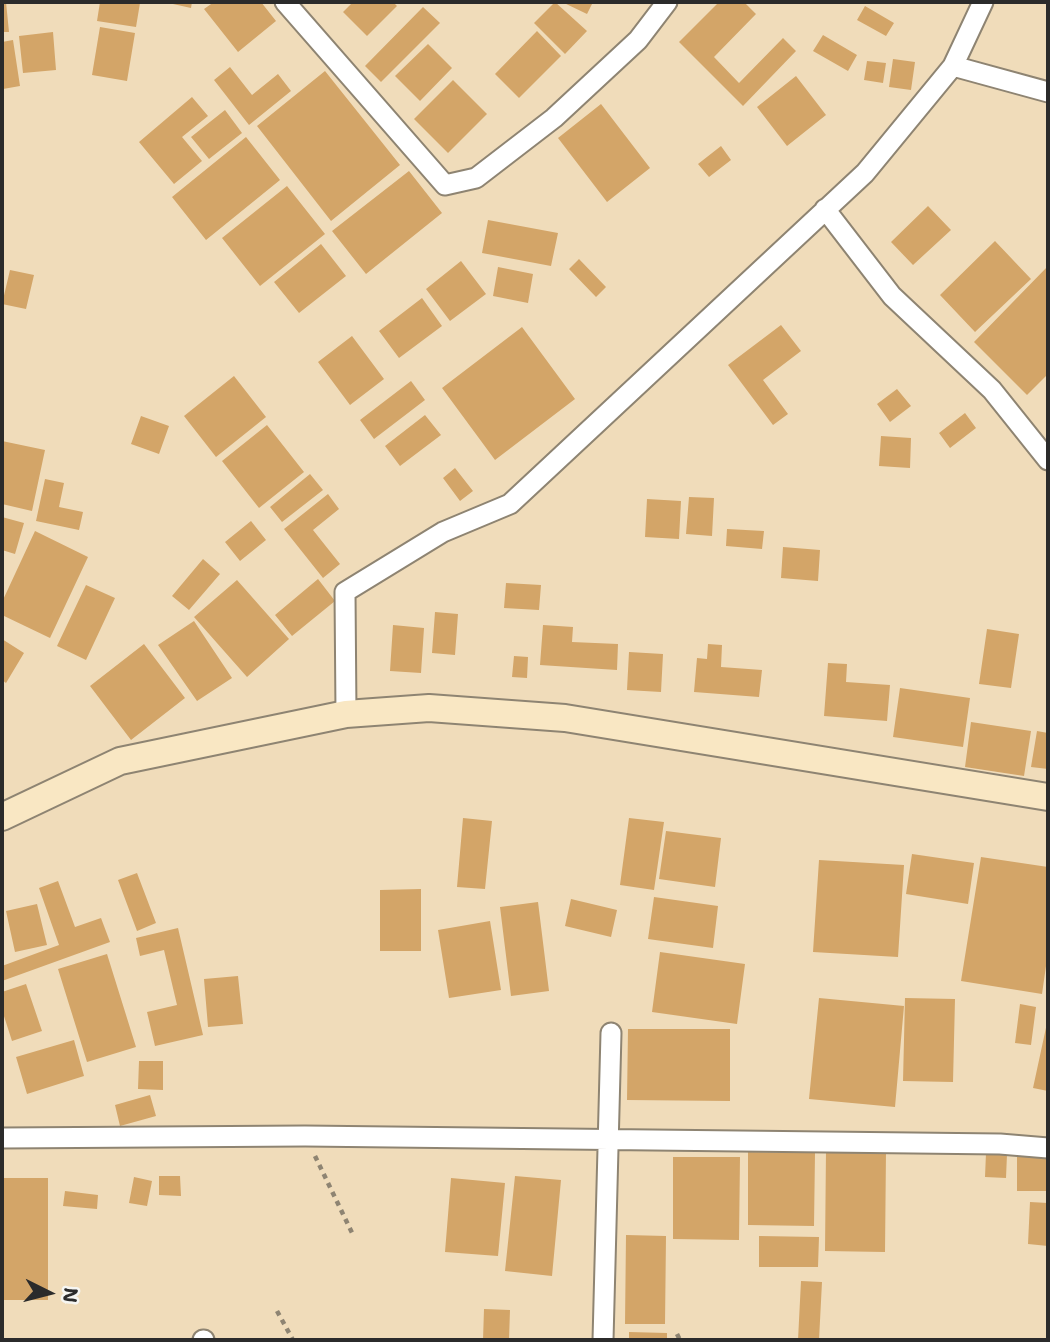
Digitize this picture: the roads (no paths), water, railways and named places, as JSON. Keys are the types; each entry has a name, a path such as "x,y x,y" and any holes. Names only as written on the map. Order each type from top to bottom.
{"main road":[{"path":"2,817 120,761 346,714 429,708 565,718 1048,797"}],"street":[{"path":"285,2 444,185 476,178 554,118 638,40 667,2"},
{"path":"346,714 345,592 443,532 510,504 865,173 953,66 983,2"},
{"path":"953,66 1048,92"},
{"path":"825,209 892,296 992,390 1048,460"},
{"path":"603,1340 611,1032"},
{"path":"2,1138 305,1136 1000,1144 1048,1148"}]}
